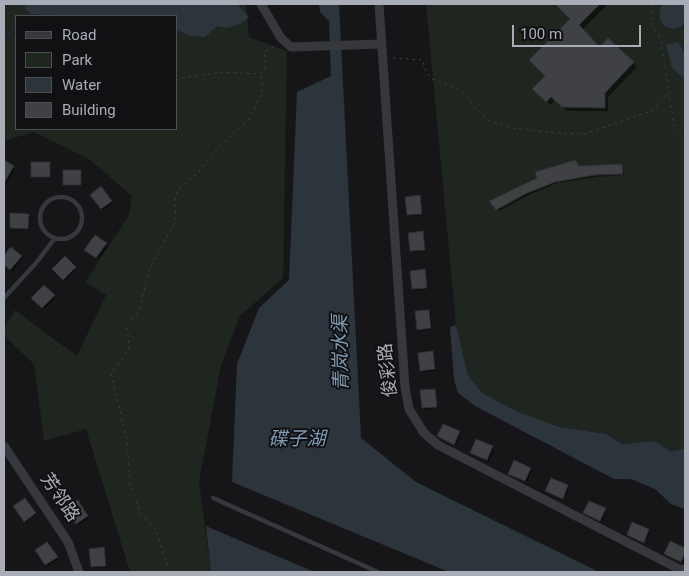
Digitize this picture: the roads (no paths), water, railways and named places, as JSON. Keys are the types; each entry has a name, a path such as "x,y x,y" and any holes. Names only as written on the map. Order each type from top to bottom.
{"street":[{"path":"261,4 281,38 291,47 362,46 382,49"},
{"name":"俊彩路","path":"379,4 405,386 410,408 424,433 438,445 679,569 685,570"},
{"name":"芳邻路","path":"4,446 68,542 79,572"}],"lane":[{"path":"64,197 73,200 78,205 82,214 82,221 76,233 69,238 55,238 47,234 43,228 40,216 46,203 52,199 64,197"},
{"path":"4,298 55,238"},
{"path":"213,498 378,572"}],"water":[{"path":"23,4 237,4 249,17 240,24 227,28 217,26 205,37 190,36 178,30 178,15 30,14"},
{"name":"碟子湖","path":"319,4 339,4 361,438 416,482 599,572 449,572 232,482 237,364 259,308 289,280 297,92 331,76 329,21 320,12"},
{"path":"663,4 685,4 685,20 682,26 673,29 664,26 660,19 660,8"},
{"path":"678,42 685,53 685,80 672,68 666,45"},
{"path":"456,325 468,375 481,392 516,411 559,427 607,434 622,444 655,441 670,451 685,449 685,509 671,504 655,489 631,479 614,479 475,406 458,393 454,379 450,327"},
{"path":"206,526 248,544 315,572 211,572"}],"water label":[{"name":"青岚水渠","path":"342,353"}]}
